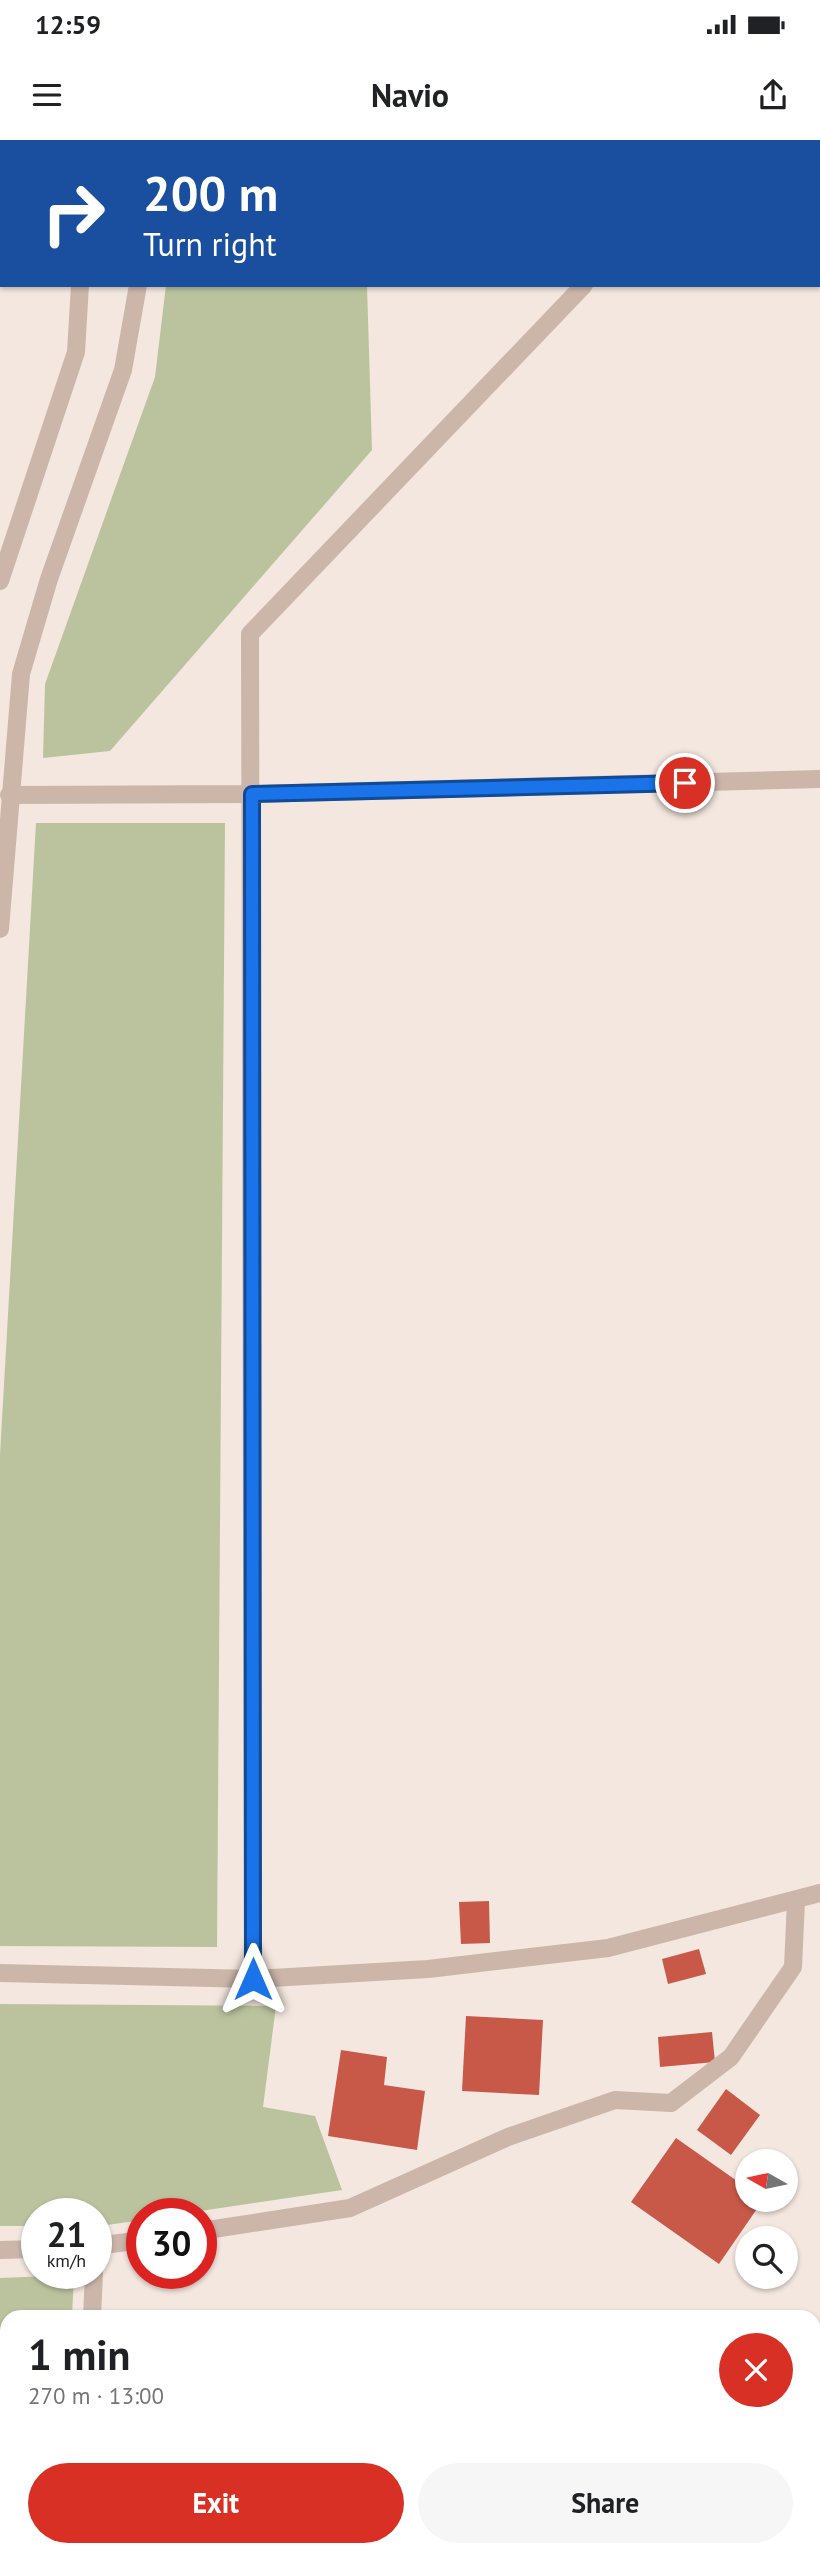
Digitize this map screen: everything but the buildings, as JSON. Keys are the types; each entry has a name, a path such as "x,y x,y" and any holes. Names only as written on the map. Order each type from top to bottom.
{"street":[{"path":"0,581 76,352 80,287"},
{"path":"0,929 9,794 21,674 49,579 123,370 138,287"},
{"path":"253,1979 250,634 582,287"},
{"path":"9,794 252,794 820,779"},
{"path":"0,1973 253,1979 428,1969 608,1948 820,1893"},
{"path":"217,2229 350,2208 508,2137 615,2100 671,2103 731,2057 793,1967 796,1900"},
{"path":"0,2250 21,2249"},
{"path":"92,2310 93,2289"}],"green space":[{"path":"166,287 367,287 372,450 110,751 43,758 45,684 155,377"},
{"path":"36,823 225,823 217,1947 0,1946 0,1455"},
{"path":"0,2004 276,2006 263,2107 315,2116 342,2190 217,2209 217,2198 126,2198 126,2222 112,2224 112,2198 21,2198 21,2226 0,2226"},
{"path":"21,2277 21,2289 73,2289 72,2310 0,2310 0,2278"}],"route":[{"path":"253,1979 252,794 685,783"}]}
